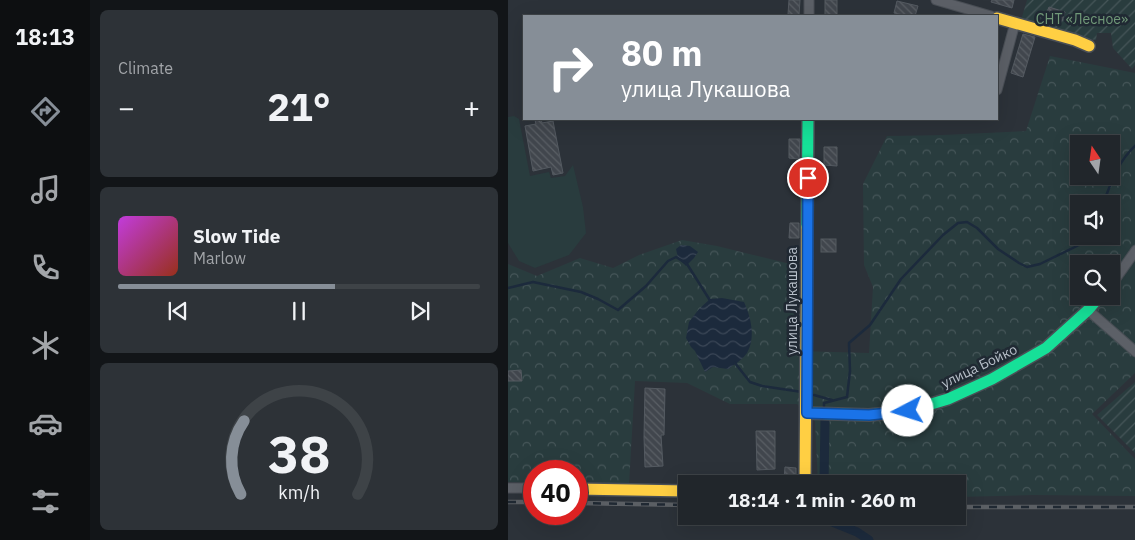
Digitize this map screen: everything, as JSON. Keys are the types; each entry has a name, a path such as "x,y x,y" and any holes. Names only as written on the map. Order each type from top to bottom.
{"street":[{"path":"809,0 809,15"},
{"path":"936,0 988,15"},
{"path":"998,18 1089,46"},
{"path":"998,86 1015,23"},
{"name":"улица Лукашова","path":"806,475 808,120"},
{"path":"1120,273 1136,250"},
{"name":"улица Бойко","path":"807,413 869,415 908,411 948,399 992,379 1046,348 1092,305"},
{"path":"1088,310 1136,352"},
{"path":"508,488 523,488"},
{"path":"588,489 678,491"}],"green space":[{"name":"СНТ «Лесное»","path":"1027,0 1135,0 1135,65 1132,69 1113,48 1111,33 1097,33 1096,40 1042,33 1019,27"},
{"path":"1050,56 1135,73 1135,373 1092,414 1135,459 1135,496 966,497 966,475 818,475 815,421 797,404 730,404 687,383 635,381 629,485 588,484 588,460 523,460 523,483 508,482 508,264 537,276 580,258 613,268 639,255 682,240 717,246 798,266 798,351 869,353 873,287 864,265 863,184 887,136 1026,131"},
{"path":"514,116 519,119 530,176 549,172 551,178 565,176 573,165 583,207 586,233 569,255 535,268 519,261 508,243 508,117"},
{"path":"1135,382 1135,453 1097,415"}],"water":[{"path":"681,245 690,246 698,252 686,266 678,258 676,249"},
{"path":"722,298 744,302 749,314 752,334 750,347 740,360 728,369 713,367 705,372 695,351 686,338 689,322 710,299"}],"building":[{"path":"789,0 800,0 799,15 788,14"},
{"path":"825,0 837,0 837,15 825,15"},
{"path":"992,0 1014,0 1012,8 991,2"},
{"path":"897,1 918,6 915,15 894,13"},
{"path":"1049,7 1065,12 1062,21 1046,15"},
{"path":"1023,34 1035,37 1023,77 1011,73"},
{"path":"535,120 541,120 542,123 553,121 563,173 553,175 551,167 533,171 525,126 536,124"},
{"path":"789,139 800,139 799,159 789,158"},
{"path":"824,147 837,147 837,166 824,165"},
{"path":"790,223 799,223 799,238 789,238"},
{"path":"821,239 836,239 836,252 821,252"},
{"path":"521,370 522,381 508,381 508,371"},
{"path":"645,388 665,389 664,435 661,435 663,466 645,467"},
{"path":"756,431 775,431 775,469 757,470"},
{"path":"785,467 796,468 796,475 784,475"}],"waterway":[{"path":"1106,195 1124,158 1136,145"},
{"path":"824,406 824,403 847,397 850,371 849,343 870,325 901,279 943,235 958,223 967,222 977,228 998,249 1027,267 1040,264 1079,245"},
{"path":"508,288 533,282 581,292 618,310 646,286 668,261 676,257 687,264 711,302"},
{"path":"735,363 750,382 762,386 802,392"},
{"path":"814,395 832,400"},
{"path":"824,475 825,419"},
{"path":"840,525 857,532 869,540"}],"railway":[{"path":"508,502 523,502"},
{"path":"588,503 678,505"},
{"path":"966,507 1136,507"}],"traffic: fast":[{"path":"807,227 808,120"},
{"path":"807,413 869,415 908,411 948,399 992,379 1046,348 1092,305"}],"traffic: slow":[{"path":"998,18 1075,40 1089,46"},
{"path":"805,475 807,227"},
{"path":"588,489 678,491"}],"route":[{"path":"808,178 807,413 869,415 908,411"}]}
